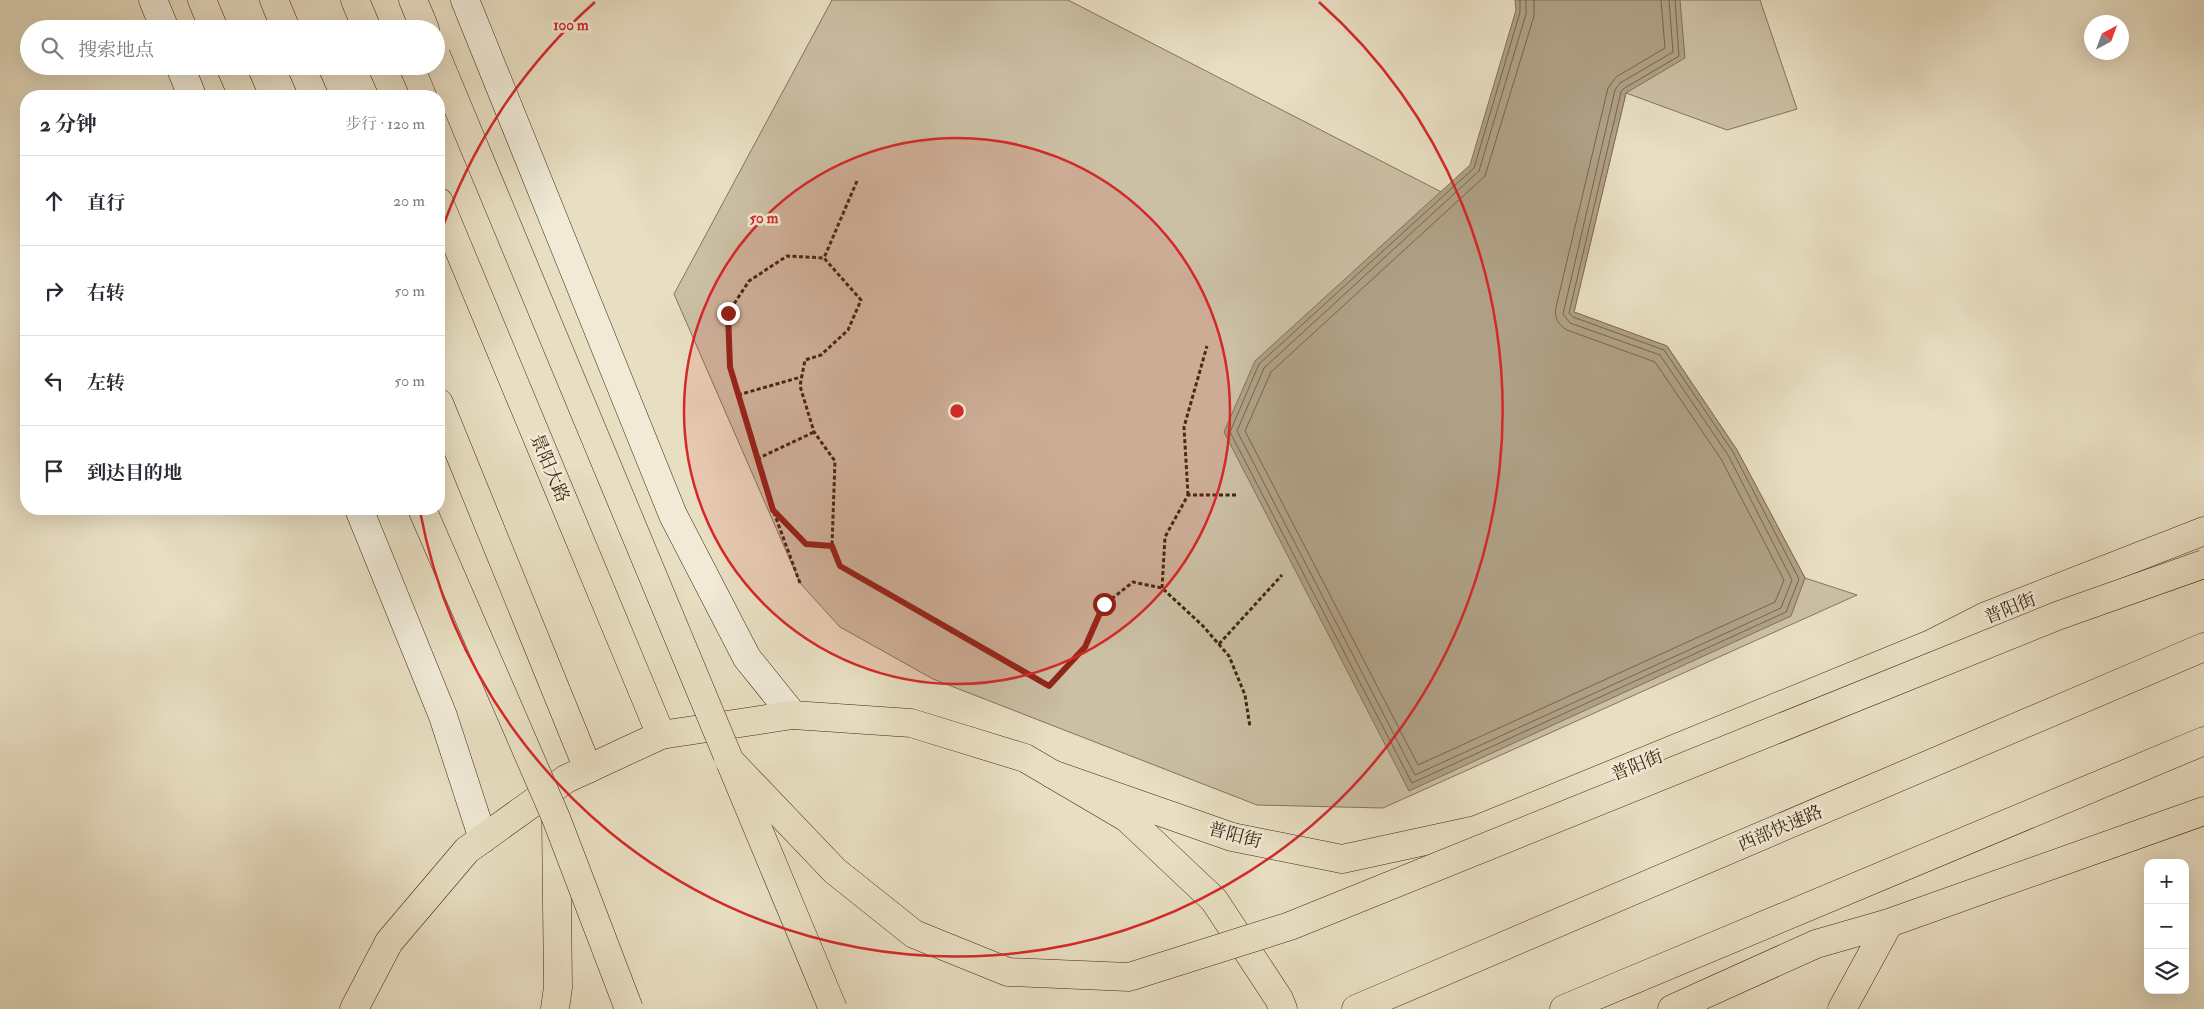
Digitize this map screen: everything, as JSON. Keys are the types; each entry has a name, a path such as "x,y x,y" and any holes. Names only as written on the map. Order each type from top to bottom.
{"main road":[{"path":"202,0 210,20"},
{"path":"274,0 282,20"},
{"path":"355,0 363,20"},
{"path":"413,0 421,20"},
{"path":"234,75 240,90"},
{"path":"305,75 311,90"},
{"path":"386,75 392,90"},
{"path":"444,75 832,1009"},
{"name":"景阳大路","path":"445,216 660,735"},
{"path":"445,418 588,769"},
{"path":"425,515 556,818 629,1009"},
{"name":"普阳街","path":"1052,774 1232,837 1342,859 1476,830 1932,644 1986,616 2204,531"},
{"path":"728,759 835,871 914,934 1008,972 1128,977 1290,926 2057,616 2204,564"},
{"name":"西部快速路","path":"1356,1009 2204,647"},
{"path":"354,1009 388,942 468,850 566,779 660,735 793,715 911,723 1025,758 1128,818 1214,900 1279,999 1283,1009"},
{"path":"1564,1009 2204,740"},
{"path":"1672,1009 1816,944 1889,923 2204,811"},
{"path":"555,1009 558,987 556,818"},
{"path":"1842,1009 1889,923"}],"street":[{"path":"153,0 161,20"},
{"path":"465,0 673,515 747,658 793,715"},
{"path":"184,75 190,90"},
{"path":"361,515 443,716 483,839"}],"path":[{"path":"824,258 857,181"},
{"path":"800,582 773,510 730,367 728,313 749,281 787,256 824,258 861,300 848,330 821,355 805,360 800,386 814,432 835,461 832,546 840,566 1049,686 1085,647 1104,604 1132,582 1162,588 1203,626 1229,656 1245,694 1250,727"},
{"path":"1162,588 1165,537 1188,495 1184,427 1207,346"},
{"path":"738,395 802,377"},
{"path":"757,459 814,432"},
{"path":"1188,495 1237,495"},
{"path":"773,510 806,544 832,546"},
{"path":"1219,644 1282,575"}],"shaded area":[{"path":"832,0 1068,0 1457,200 1507,99 1523,3 1516,0 1760,0 1797,109 1727,130 1626,93 1574,312 1667,346 1737,450 1805,578 1857,595 1383,808 1257,805 933,679 840,627 800,583 674,294"}],"water":[{"path":"1515,0 1680,0 1685,58 1626,93 1574,312 1667,346 1737,450 1805,578 1791,616 1409,791 1224,432 1255,361 1470,165 1516,10"}],"route":[{"path":"728,313 730,367 773,510 806,544 832,546 840,566 946,629 1049,686 1085,647 1104,604"}]}
